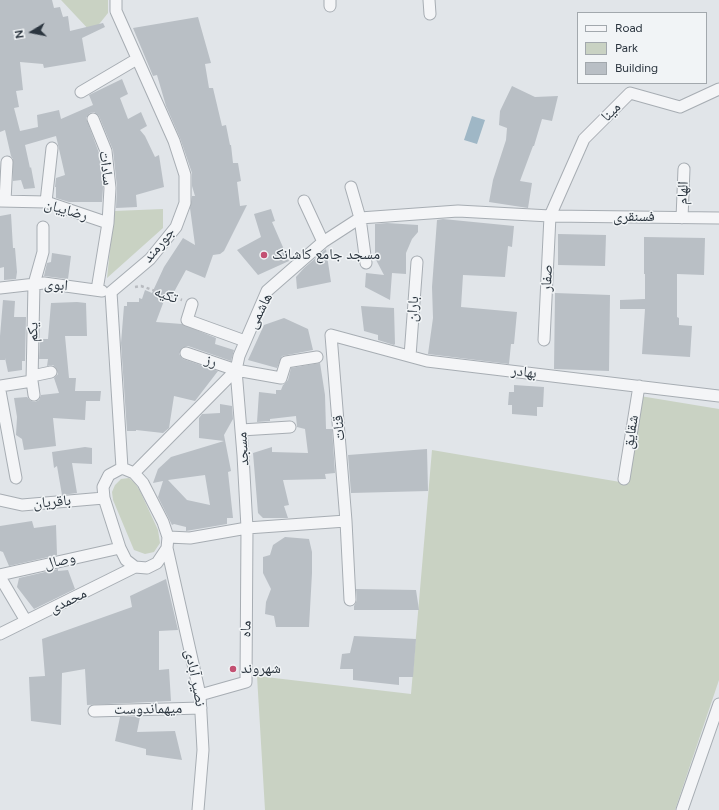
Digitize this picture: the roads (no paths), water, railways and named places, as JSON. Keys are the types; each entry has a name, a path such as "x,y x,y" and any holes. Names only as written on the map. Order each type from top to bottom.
{"street":[{"name":"جورمند","path":"111,292 150,259 176,226 185,203 185,175 174,141 116,11 116,0"},
{"path":"428,0 430,14"},
{"path":"81,92 137,59"},
{"name":"مینا","path":"550,216 584,139 630,88 680,107 719,89"},
{"name":"سادات","path":"93,119 106,151 110,188 108,222 97,290"},
{"path":"46,202 52,148"},
{"path":"2,201 7,162"},
{"name":"الهام","path":"682,218 684,169"},
{"path":"351,187 360,218 366,263"},
{"name":"رضاییان","path":"2,201 46,202 108,222"},
{"path":"304,201 323,242"},
{"name":"هاشمی","path":"236,370 239,356 267,292 323,242 360,218 458,211 550,216"},
{"name":"فسنقری","path":"550,216 719,218"},
{"name":"صفار","path":"544,340 550,216"},
{"name":"یکم","path":"34,395 32,378 34,284 43,252 42,227"},
{"name":"باران","path":"410,356 417,262"},
{"name":"ابوی","path":"0,288 44,283 111,292"},
{"path":"111,292 122,468"},
{"name":"تکیه","path":"192,304 188,320 245,341"},
{"name":"بهادر","path":"331,335 427,361 719,396"},
{"name":"قنات","path":"331,335 346,521 350,600"},
{"name":"رز","path":"186,353 236,370 281,378 286,362 317,357"},
{"path":"135,567 126,560 120,548 104,498 103,487 109,475 122,468 134,472 236,370"},
{"name":"مسجد","path":"236,370 247,528"},
{"path":"0,386 51,372"},
{"name":"شقایق","path":"624,479 639,386"},
{"path":"0,391 16,478"},
{"path":"241,430 290,426"},
{"name":"نصیر آبادی","path":"134,472 143,483 163,522 200,695 202,708 203,750 198,810"},
{"name":"باقریان","path":"0,500 22,505 104,498"},
{"path":"167,543 247,528 346,521"},
{"name":"ماه","path":"200,695 246,682 247,528"},
{"name":"محمدی","path":"0,634 135,567 147,568 157,563 167,543"},
{"name":"وصال","path":"0,576 120,548"},
{"path":"0,576 26,621"},
{"path":"682,810 719,704"},
{"name":"میهماندوست","path":"94,710 202,708"}],"water":[{"path":"472,116 485,120 477,144 464,140"}],"place":[{"name":"مسجد جامع کاشانک","path":"264,255"},
{"name":"شهروند","path":"233,669"}]}
